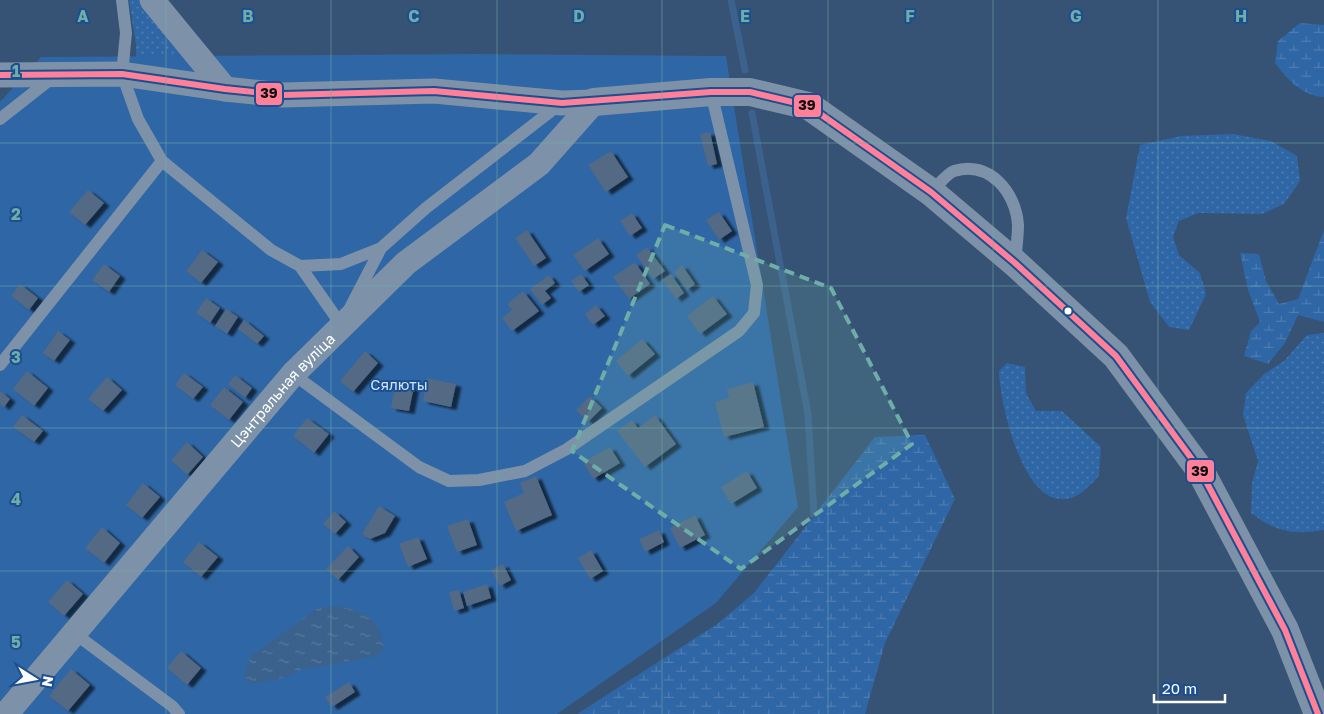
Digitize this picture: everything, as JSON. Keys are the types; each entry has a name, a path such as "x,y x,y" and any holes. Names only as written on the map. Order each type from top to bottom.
{"street":[{"path":"152,0 225,89"},
{"path":"0,75 122,74 225,89 283,94 434,91 562,103 711,92 750,92 809,106 931,192 1015,263 1116,356 1200,470 1285,630 1318,714"},
{"name":"Цэнтральная вуліца","path":"6,714 293,374 406,263 539,164 594,102"}],"lane":[{"path":"122,0 126,33 122,74 138,119 162,161 271,250 300,266 342,326 381,248"},
{"path":"0,119 54,76"},
{"path":"293,374 419,467 449,482 479,480 525,471 567,449 739,331 754,313 757,285 711,92"},
{"path":"300,266 341,264 381,248 426,208 562,103"},
{"path":"0,365 162,161"},
{"path":"931,192 952,172 971,168 990,174 1008,190 1018,223 1015,263"},
{"path":"74,633 172,706 179,714"}],"highlighted area":[{"path":"665,225 831,288 912,444 741,569 572,451"}],"green space":[{"path":"129,0 146,0 203,76 136,75 136,45"},
{"path":"1300,23 1324,25 1324,97 1309,94 1296,86 1275,63 1278,41"},
{"name":"Сялюты","path":"475,54 726,56 798,507 716,603 557,714 0,714 0,102 41,57"},
{"path":"1233,134 1271,141 1297,156 1300,181 1284,204 1262,214 1198,213 1179,221 1173,237 1179,255 1200,273 1206,294 1189,330 1169,327 1150,302 1126,218 1140,145 1181,136"},
{"path":"1324,230 1324,322 1298,315 1285,343 1268,364 1244,356 1251,331 1260,322 1248,290 1240,253 1259,254 1266,281 1279,304 1298,299"},
{"path":"1324,333 1324,530 1294,532 1277,528 1251,513 1252,483 1258,461 1243,415 1246,393 1264,374 1284,361 1307,335"},
{"path":"1007,363 1025,367 1026,393 1036,411 1062,411 1101,447 1099,476 1077,496 1060,499 1046,494 1034,483 1024,466 1008,425 1000,386 999,371"},
{"path":"925,435 955,499 885,643 865,714 577,714 717,624 754,593 875,437"}],"water":[{"path":"336,606 363,614 375,624 380,631 383,650 377,656 301,670 279,679 251,684 244,675 251,656 318,608"}],"building":[{"path":"710,132 717,164 708,166 700,134"},
{"path":"611,151 628,177 606,192 588,165"},
{"path":"88,190 104,203 85,225 69,212"},
{"path":"719,212 732,231 719,240 706,220"},
{"path":"632,213 642,228 630,236 620,221"},
{"path":"527,230 546,258 534,266 515,238"},
{"path":"598,238 609,254 585,271 573,255"},
{"path":"647,247 665,271 653,279 636,255"},
{"path":"202,250 218,262 201,283 186,271"},
{"path":"635,262 650,284 629,299 613,277"},
{"path":"104,264 120,276 109,292 92,280"},
{"path":"682,265 695,284 687,290 674,272"},
{"path":"581,274 589,285 579,292 571,281"},
{"path":"671,274 684,293 676,299 662,280"},
{"path":"549,275 555,283 545,291 551,298 542,305 530,289"},
{"path":"20,284 38,298 29,310 11,296"},
{"path":"523,291 539,311 512,331 502,318 512,310 507,304"},
{"path":"713,296 727,314 700,334 687,316"},
{"path":"206,298 220,308 210,323 196,313"},
{"path":"596,305 605,316 593,325 585,314"},
{"path":"226,309 238,317 227,334 215,326"},
{"path":"244,320 264,336 257,344 238,329"},
{"path":"58,331 70,340 54,361 43,353"},
{"path":"642,339 655,354 628,376 616,361"},
{"path":"365,351 378,363 353,392 340,381"},
{"path":"27,371 48,388 34,406 13,389"},
{"path":"184,373 203,387 193,399 175,385"},
{"path":"235,375 252,388 245,398 228,384"},
{"path":"107,377 122,390 103,411 88,399"},
{"path":"427,378 456,384 451,407 423,401"},
{"path":"396,382 414,386 409,411 391,408"},
{"path":"753,382 764,427 724,437 715,402 729,398 727,389"},
{"path":"224,387 243,402 229,420 210,405"},
{"path":"0,391 10,399 4,407 0,404"},
{"path":"590,396 602,408 588,422 576,410"},
{"path":"22,415 43,431 34,442 13,427"},
{"path":"655,415 676,444 645,467 617,431 632,420 638,428"},
{"path":"307,418 329,434 314,453 293,436"},
{"path":"187,442 203,457 187,475 171,460"},
{"path":"610,447 620,463 593,479 583,462"},
{"path":"747,471 757,488 731,504 721,487"},
{"path":"536,476 552,515 516,531 504,502 524,493 520,483"},
{"path":"143,483 160,497 142,518 126,505"},
{"path":"379,506 395,516 385,533 370,539 362,534"},
{"path":"334,511 346,522 335,534 323,524"},
{"path":"695,515 705,535 680,548 670,528"},
{"path":"468,519 477,545 457,552 447,526"},
{"path":"102,527 120,543 104,563 85,548"},
{"path":"659,530 664,542 645,552 639,539"},
{"path":"418,537 427,559 408,567 399,544"},
{"path":"199,542 218,557 201,577 183,562"},
{"path":"348,546 359,557 338,580 326,569"},
{"path":"591,550 603,571 590,579 578,558"},
{"path":"503,564 511,580 500,586 491,570"},
{"path":"67,580 83,594 64,616 48,602"},
{"path":"487,584 491,598 467,606 463,592"},
{"path":"459,590 464,608 454,611 449,592"},
{"path":"181,651 201,668 187,685 167,668"},
{"path":"71,669 90,685 68,711 49,696"},
{"path":"349,682 355,692 332,707 325,697"}],"waterway":[{"path":"731,0 745,70"},
{"path":"752,113 808,414 814,515"}],"transit line":[{"name":"39","path":"0,75 122,74 225,89 283,95 434,91 562,103 711,92 750,92 809,106 931,192 1015,263 1116,356 1200,470 1285,630 1318,714"}]}
